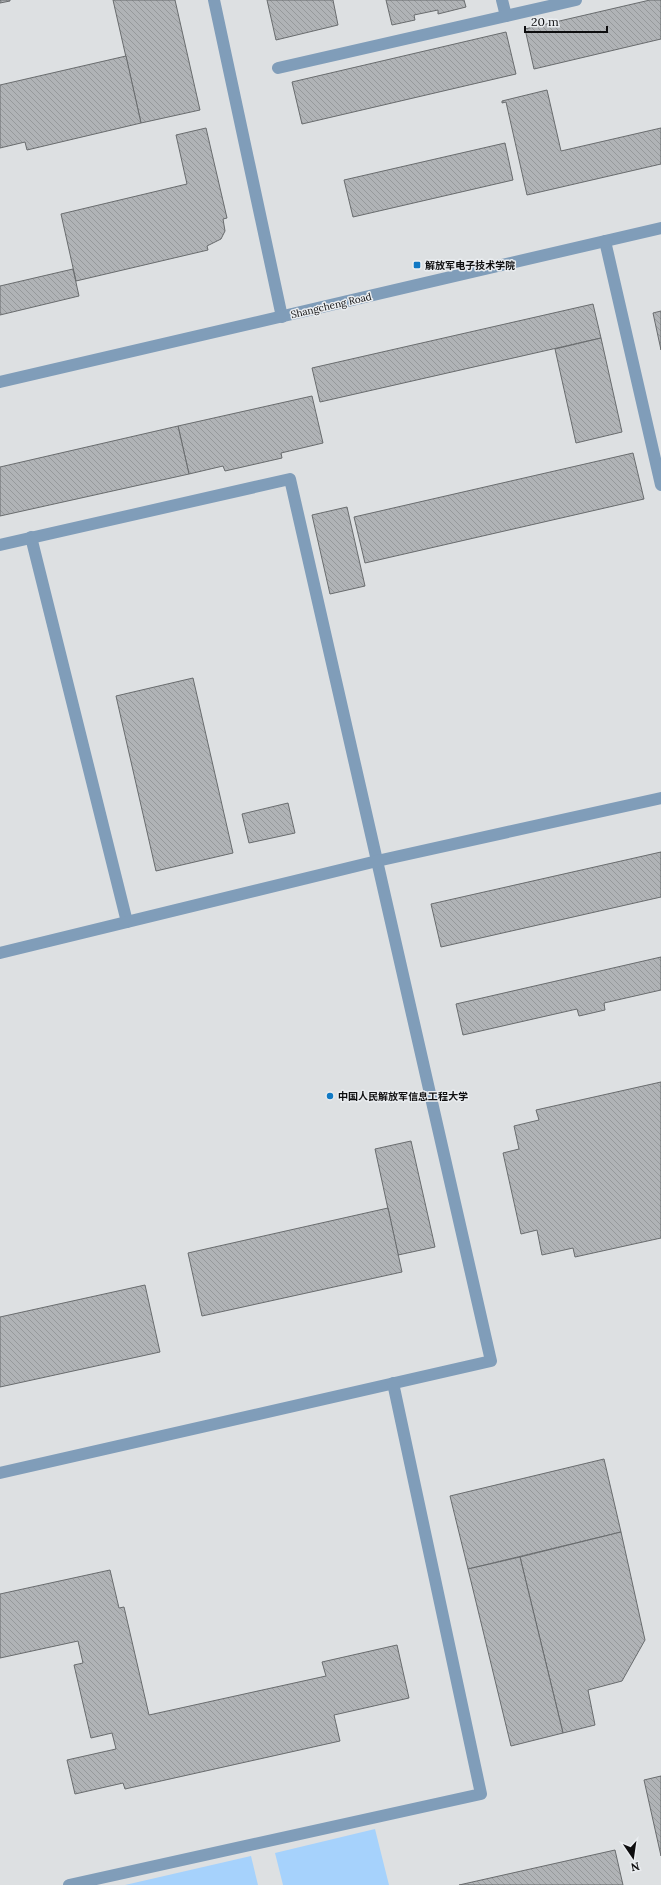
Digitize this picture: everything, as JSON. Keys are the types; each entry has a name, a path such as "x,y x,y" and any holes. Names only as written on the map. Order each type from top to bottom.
{"street":[{"path":"214,0 282,316"},
{"path":"502,0 506,16"},
{"path":"278,68 576,0"},
{"name":"Shangcheng Road","path":"0,382 661,228"},
{"path":"605,241 661,485"},
{"path":"0,545 290,479 491,1360 0,1473"},
{"path":"32,537 127,922"},
{"path":"0,953 377,861 661,798"},
{"path":"69,1885 481,1794 392,1383"}],"shaded area":[{"path":"375,1829 389,1885 283,1885 275,1853"},
{"path":"251,1856 258,1885 125,1885"}],"building":[{"path":"0,0 10,0 10,1 0,3"},
{"path":"113,0 175,0 200,110 141,123"},
{"path":"267,0 333,0 338,25 276,40"},
{"path":"386,0 464,0 466,7 438,14 438,10 414,15 415,20 392,25"},
{"path":"650,0 661,0 661,39 534,69 525,29"},
{"path":"506,32 516,74 302,124 292,82"},
{"path":"126,56 141,123 27,150 25,142 0,148 0,85"},
{"path":"547,90 561,151 661,128 661,164 527,195 506,102 502,103 502,101"},
{"path":"206,128 227,218 223,219 225,231 221,239 207,246 208,250 76,281 61,214 187,184 176,135"},
{"path":"505,143 513,180 353,217 344,180"},
{"path":"73,269 79,296 0,315 0,286"},
{"path":"593,304 601,338 320,402 312,368"},
{"path":"661,311 661,350 653,313"},
{"path":"601,338 622,432 576,443 555,349"},
{"path":"312,396 323,443 281,453 282,458 225,471 223,466 189,474 178,426"},
{"path":"178,426 189,474 0,516 0,467"},
{"path":"633,453 644,499 365,563 354,517"},
{"path":"347,507 365,586 330,594 312,515"},
{"path":"193,678 233,853 156,871 116,696"},
{"path":"288,803 295,833 249,843 242,814"},
{"path":"661,852 661,897 441,947 431,904"},
{"path":"661,957 661,990 604,1003 605,1010 579,1016 577,1009 463,1035 456,1004"},
{"path":"661,1082 661,1238 575,1257 573,1248 542,1255 537,1230 521,1234 503,1153 519,1149 514,1126 539,1120 536,1110"},
{"path":"411,1141 435,1247 398,1255 375,1149"},
{"path":"388,1208 402,1272 202,1316 188,1253"},
{"path":"145,1285 160,1352 0,1387 0,1317"},
{"path":"604,1459 621,1532 468,1569 450,1496"},
{"path":"621,1532 645,1640 622,1681 588,1690 595,1725 563,1733 520,1557"},
{"path":"520,1557 563,1733 511,1746 468,1569"},
{"path":"110,1570 119,1608 124,1607 149,1715 326,1676 322,1662 397,1645 409,1698 334,1715 340,1741 125,1789 123,1783 75,1794 67,1760 116,1749 112,1733 91,1738 74,1665 83,1663 78,1641 0,1658 0,1594"},
{"path":"661,1776 661,1856 644,1780"},
{"path":"615,1850 623,1885 459,1885"}],"place":[{"name":"解放军电子技术学院","path":"417,265"},
{"name":"中国人民解放军信息工程大学","path":"330,1096"}]}
